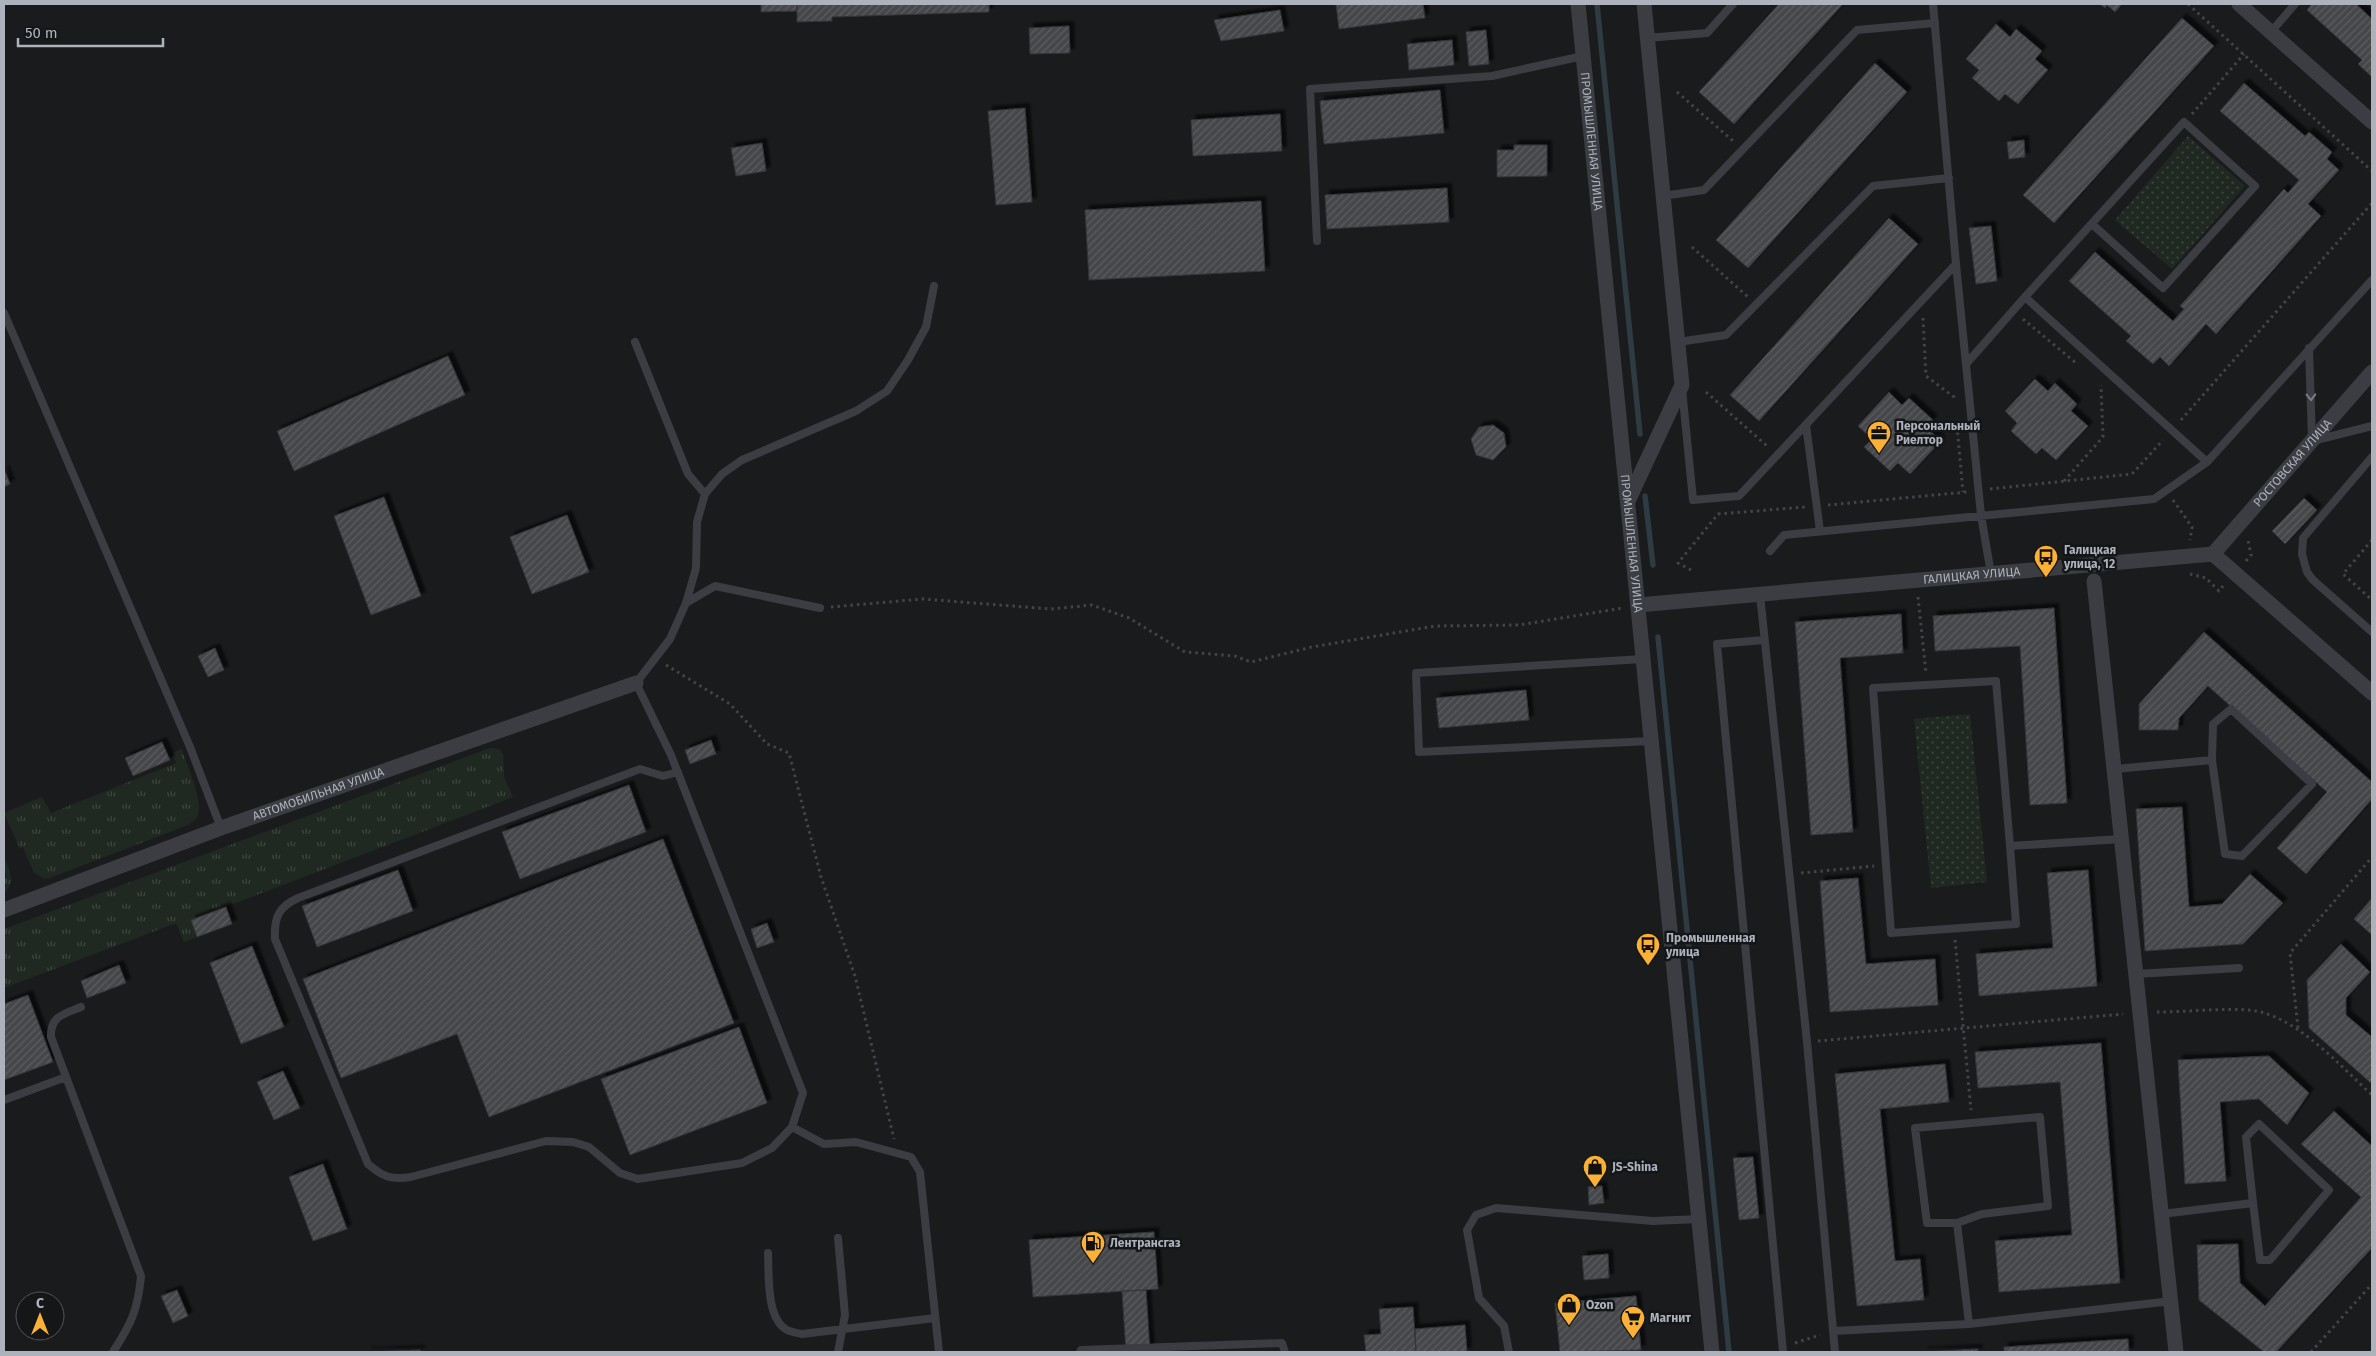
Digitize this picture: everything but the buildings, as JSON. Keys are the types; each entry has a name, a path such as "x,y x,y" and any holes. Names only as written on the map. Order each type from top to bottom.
{"street":[{"name":"ПРОМЫШЛЕННАЯ УЛИЦА","path":"1578,4 1712,1352"},
{"path":"1628,503 1682,385 1644,4"},
{"path":"2239,4 2372,122"},
{"name":"РОСТОВСКАЯ УЛИЦА","path":"2213,554 2372,372"},
{"path":"2213,554 2372,693"},
{"name":"ГАЛИЦКАЯ УЛИЦА","path":"1638,605 2213,554"},
{"path":"2094,581 2172,1300 2176,1352"},
{"name":"АВТОМОБИЛЬНАЯ УЛИЦА","path":"4,910 221,828 636,683"}],"lane":[{"path":"1648,38 1707,33 1733,4"},
{"path":"1933,4 1981,516 1990,574"},
{"path":"2270,32 2295,4"},
{"path":"1663,196 1704,190 1857,30 1935,24"},
{"path":"1317,241 1310,89 1492,76 1583,56"},
{"path":"1967,363 2025,297 2184,122 2255,186 2163,288 2092,224"},
{"path":"1678,342 1726,335 1873,186 1950,178"},
{"path":"1682,385 1693,500 1739,496 1956,264"},
{"path":"1770,551 1784,535 2154,499 2207,462 2372,280"},
{"path":"678,772 663,776 640,769 298,898 286,903 278,912 274,926 275,939 368,1164 380,1175 389,1178 411,1177 546,1141 573,1142 589,1147 620,1173 638,1179 742,1163 772,1148 792,1127 802,1093 678,772 636,683 670,639 686,603 696,568 697,522 705,494 722,474 742,460 856,411 887,390 908,360 926,327 934,286"},
{"path":"2025,297 2207,462"},
{"path":"4,313 190,747 221,828"},
{"path":"635,342 688,474 705,494"},
{"path":"2309,348 2312,441 2372,426"},
{"path":"1806,425 1820,531"},
{"path":"2372,457 2312,525 2303,538 2302,554 2307,572 2313,580 2372,632"},
{"path":"2092,564 2094,581"},
{"path":"686,603 714,586 820,608"},
{"path":"1760,594 1788,874 1808,1042 1835,1352"},
{"path":"1764,640 1717,644 1783,1350"},
{"path":"1643,659 1416,673 1419,752 1651,741"},
{"path":"1996,681 2016,924 1891,934 1886,865 1873,688 1996,681"},
{"path":"2231,709 2312,784 2242,856 2225,854 2212,760 2214,724 2231,709"},
{"path":"2114,768 2212,760"},
{"path":"2010,846 2122,839"},
{"path":"2136,974 2239,968"},
{"path":"81,1007 56,1017 51,1026 51,1037 141,1276 139,1299 132,1322 113,1352"},
{"path":"4,1100 66,1077"},
{"path":"2040,1118 2048,1206 1982,1214 1957,1223 1927,1223 1915,1128 2040,1118"},
{"path":"2259,1124 2329,1190 2270,1260 2260,1260 2253,1203 2246,1136 2259,1124"},
{"path":"792,1127 824,1144 856,1142 911,1156 920,1172 939,1352"},
{"path":"2162,1214 2253,1203"},
{"path":"1509,1352 1504,1326 1479,1298 1467,1230 1476,1215 1496,1208 1653,1221 1699,1219"},
{"path":"1957,1223 1969,1324"},
{"path":"838,1238 845,1315 838,1352"},
{"path":"768,1253 772,1309 776,1320 786,1330 802,1334 935,1318"},
{"path":"1833,1331 1969,1324 2172,1300"},
{"path":"1080,1352 1081,1350 1282,1343 1285,1352"}],"path":[{"path":"2188,4 2372,171"},
{"path":"2184,122 2244,54"},
{"path":"1677,92 1742,150"},
{"path":"1692,570 1678,563 1718,514 1979,491 2132,474 2372,203"},
{"path":"1692,248 1757,304"},
{"path":"1922,300 1926,376 1954,397 1955,407"},
{"path":"2064,481 2103,437 2101,385"},
{"path":"1706,392 1778,456"},
{"path":"1956,416 1963,492"},
{"path":"2167,491 2192,527"},
{"path":"2372,540 2343,574 2372,600"},
{"path":"1918,596 1925,671"},
{"path":"820,608 924,599 1051,609 1092,605 1129,618 1185,652 1235,656 1251,662 1312,647 1435,626 1518,625 1638,605"},
{"path":"656,659 730,704 767,744 789,753 821,877 855,976 888,1122 898,1153"},
{"path":"2298,1029 2290,952 2372,857"},
{"path":"1788,874 1886,865"},
{"path":"1954,929 1972,1123"},
{"path":"1808,1042 2141,1013 2250,1010 2282,1020 2298,1029 2372,1095"},
{"path":"2312,1352 2372,1284"},
{"path":"1783,1350 1833,1331"}],"green space":[{"path":"2188,136 2245,186 2172,269 2115,220"},
{"path":"1970,714 1987,882 1931,888 1914,719"},
{"path":"490,748 499,749 503,754 504,777 513,797 191,920 197,937 184,942 176,923 4,988 4,929"},
{"path":"182,749 199,803 199,813 194,821 188,825 52,877 45,879 34,873 23,847 20,849 4,813 42,797 51,813 176,763 172,753"},
{"path":"4,857 10,872 11,881 4,894 4,878 7,877 4,870"}],"waterway":[{"path":"1597,4 1640,434"},
{"path":"1645,496 1653,565"},
{"path":"1658,637 1729,1352"}],"place":[{"name":"Персональный Риелтор","path":"1879,454"},
{"name":"Галицкая улица, 12","path":"2046,578"},
{"name":"Промышленная улица","path":"1648,966"},
{"name":"JS-Shina","path":"1595,1188"},
{"name":"Лентрансгаз","path":"1093,1264"},
{"name":"Ozon","path":"1569,1326"},
{"name":"Магнит","path":"1633,1339"}]}
